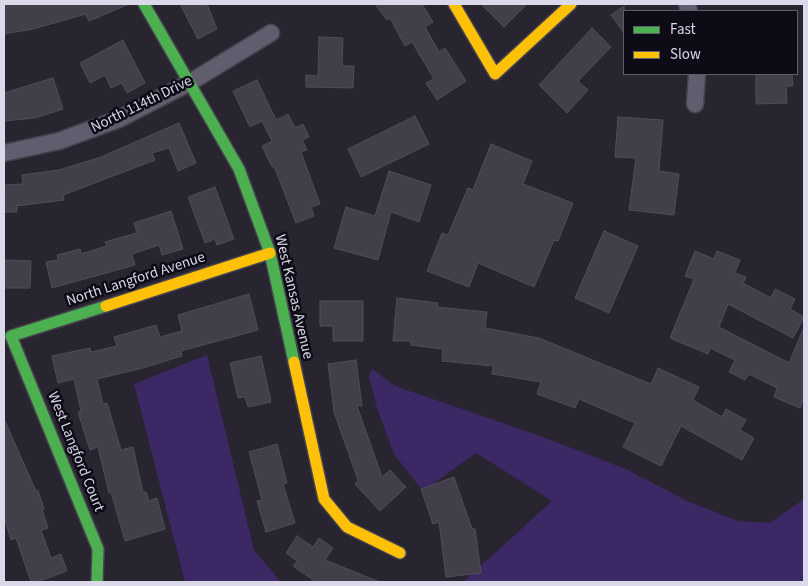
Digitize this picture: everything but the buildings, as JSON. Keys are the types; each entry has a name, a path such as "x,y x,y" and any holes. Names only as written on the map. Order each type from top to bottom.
{"street":[{"name":"West Kansas Avenue","path":"144,4 240,169 270,253 324,499 347,527 400,553"},
{"path":"454,4 495,74 571,4"},
{"name":"North 114th Drive","path":"4,153 59,141 119,119 189,82 271,33"},
{"path":"695,104 696,75"},
{"name":"North Langford Avenue","path":"11,336 270,253"},
{"name":"West Langford Court","path":"11,336 98,549 97,582"}],"shaded area":[{"path":"207,355 254,550 281,582 185,582 134,384"},
{"path":"372,369 395,386 532,433 626,469 687,501 738,521 770,523 804,499 804,582 463,582 552,501 476,453 423,491 394,454 377,408 369,377"}],"traffic: fast":[{"path":"144,4 239,169 270,253 294,362"},
{"path":"97,582 98,549 11,336 106,306"}],"traffic: slow":[{"path":"454,4 495,74 571,4"},
{"path":"106,306 270,253"},
{"path":"294,362 324,499 347,527 400,553"}]}
